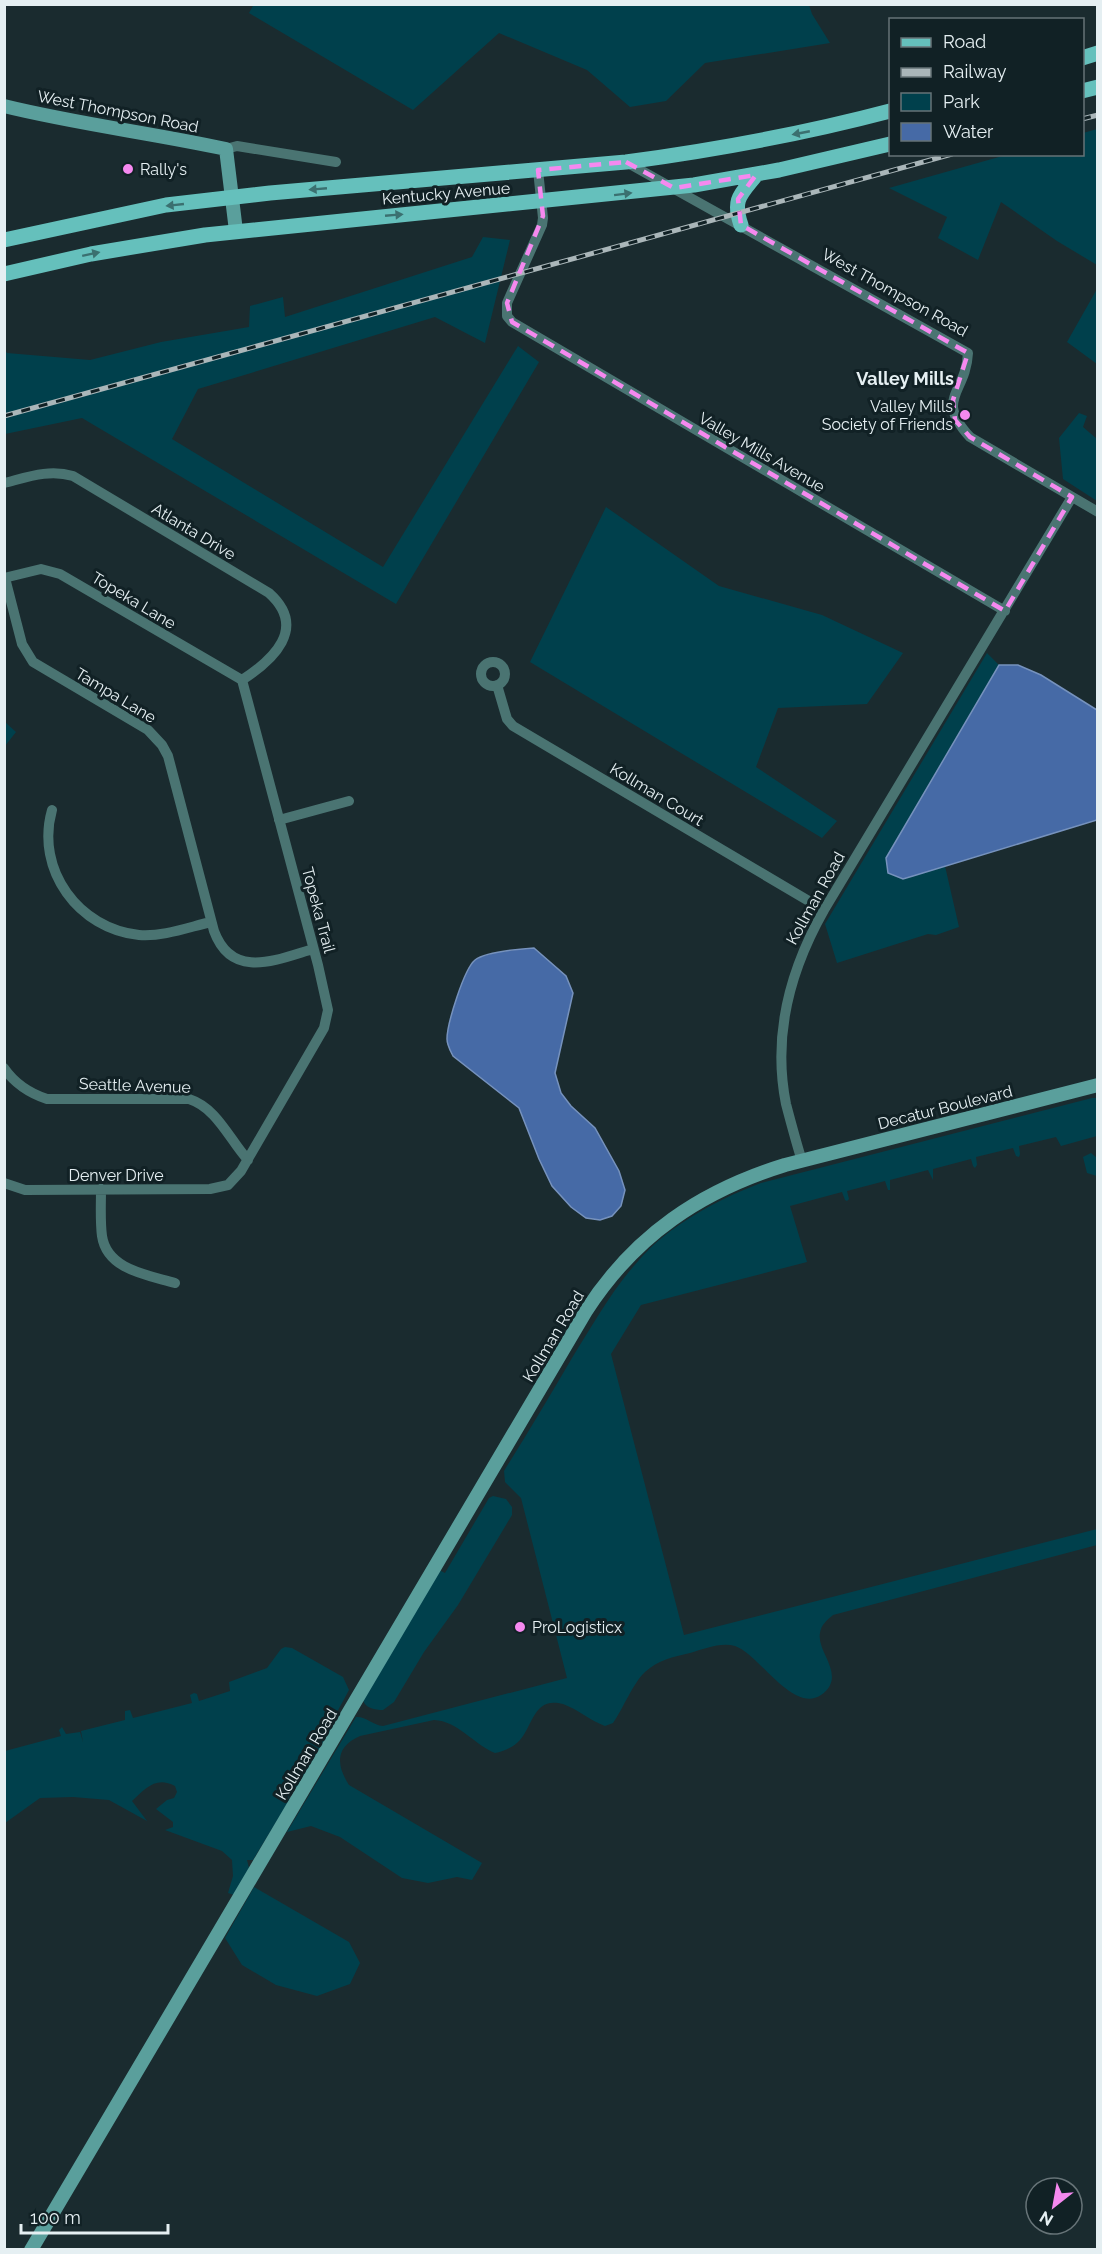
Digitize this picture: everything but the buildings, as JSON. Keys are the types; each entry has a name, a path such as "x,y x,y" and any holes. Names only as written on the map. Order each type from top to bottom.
{"main road":[{"name":"Kentucky Avenue","path":"4,240 166,206 626,162 768,140 889,111"},
{"name":"Kentucky Avenue","path":"4,274 100,252 236,231 674,188 756,175 889,144"},
{"path":"741,225 737,213 738,199 756,175"}],"street":[{"name":"West Thompson Road","path":"4,106 225,149 237,146 336,162"},
{"path":"225,149 236,231"},
{"name":"West Thompson Road","path":"626,162 968,353 968,364 954,400 952,411 955,420 970,437 1098,512"},
{"path":"538,170 541,202"},
{"name":"Valley Mills Avenue","path":"541,202 543,218 541,228 507,303 507,316 516,325 1005,611"},
{"name":"Atlanta Drive","path":"4,483 42,473 60,473 80,480 269,593 283,611 286,624 284,638 272,658 242,680"},
{"name":"Kollman Road","path":"31,2250 595,1298 634,1251 684,1210 734,1183 802,1161 784,1089 781,1060 782,1029 793,976 804,947 1072,497"},
{"name":"Topeka Lane","path":"5,578 41,569 60,574 242,680"},
{"name":"Tampa Lane","path":"5,578 22,644 33,662 148,730 162,745 168,756 211,922 215,935 225,951 247,963 258,964 314,949"},
{"name":"Topeka Trail","path":"228,1185 248,1160 326,1024 327,1004 242,680"},
{"name":"Kollman Court","path":"497,685 507,718 513,726 824,910"},
{"path":"279,820 350,801"},
{"path":"52,810 49,842 54,869 69,897 92,919 116,931 143,935 211,922"},
{"name":"Seattle Avenue","path":"4,1068 17,1084 48,1099 189,1099 198,1102 213,1114 234,1145 248,1160"},
{"name":"Decatur Boulevard","path":"802,1161 1098,1085"},
{"name":"Denver Drive","path":"4,1183 25,1190 210,1189 228,1185"},
{"path":"100,1190 102,1233 105,1247 110,1255 125,1267 175,1283"}],"highlighted area":[{"path":"626,162 674,188 756,175 738,199 741,225 968,353 953,400 955,420 970,437 1072,497 1005,611 512,322 507,303 543,216 538,170"}],"green space":[{"path":"254,4 809,5 830,43 705,63 666,101 630,107 587,70 499,33 413,110 249,13"},
{"path":"1097,129 1097,265 1057,241 1001,202 978,260 938,238 947,217 889,188 1002,156 1084,156 1084,133"},
{"path":"483,237 510,240 485,343 435,317 198,389 172,439 383,567 518,346 539,362 396,604 82,418 5,434 5,350 7,353 90,360 161,342 249,327 250,306 283,297 285,317 472,257"},
{"path":"1097,289 1097,364 1067,342"},
{"path":"1079,413 1087,416 1083,427 1097,439 1097,501 1063,479 1059,438"},
{"path":"606,507 719,586 822,615 903,653 867,704 778,708 756,767 837,821 822,838 530,662"},
{"path":"987,653 999,665 886,858 903,879 945,866 959,927 936,935 928,934 837,963 825,924"},
{"path":"5,722 16,732 5,746"},
{"path":"1097,1098 1097,1136 1061,1146 1056,1137 1019,1146 1019,1157 1016,1156 1013,1148 976,1157 975,1168 971,1159 933,1169 933,1180 928,1170 890,1180 890,1190 885,1181 847,1191 849,1199 847,1201 842,1192 790,1206 807,1262 641,1305 611,1354 684,1635 1097,1529 1097,1545 833,1615 823,1625 820,1633 832,1680 829,1688 821,1695 810,1699 788,1690 744,1651 735,1646 718,1645 660,1662 650,1668 636,1683 613,1723 605,1726 568,1706 553,1703 546,1704 535,1713 518,1742 495,1753 451,1724 434,1720 360,1736 346,1745 340,1757 340,1764 349,1785 482,1863 472,1880 457,1877 428,1883 402,1878 340,1837 311,1826 287,1832 356,1717 383,1726 567,1678 521,1498 505,1482 504,1471 611,1296 633,1267 658,1241 707,1208 761,1183"},
{"path":"1091,1153 1097,1158 1097,1176 1087,1173 1083,1157"},
{"path":"493,1496 506,1499 512,1507 512,1515 458,1605 424,1652 394,1702 383,1710 368,1707 363,1700 439,1570 445,1573 489,1498"},
{"path":"285,1647 292,1648 343,1677 349,1690 336,1714 331,1731 298,1787 293,1788 292,1793 289,1794 289,1801 253,1860 247,1860 249,1868 234,1895 228,1893 233,1876 232,1860 222,1851 165,1830 173,1827 173,1822 156,1809 167,1800 174,1798 177,1792 175,1786 168,1783 152,1785 132,1801 147,1821 109,1800 73,1797 40,1798 5,1823 5,1751 61,1736 59,1730 62,1727 66,1734 80,1732 83,1742 81,1731 125,1720 125,1711 130,1710 133,1718 192,1703 190,1695 194,1693 197,1694 199,1701 230,1691 229,1682 267,1668"},
{"path":"254,1887 349,1942 360,1963 350,1984 317,1996 276,1985 242,1965 225,1938"}],"water":[{"path":"999,665 1018,665 1041,675 1097,710 1097,820 903,879 888,873 886,858"},
{"path":"534,948 566,976 573,993 555,1073 561,1093 571,1106 595,1128 619,1171 625,1190 621,1206 612,1216 600,1220 586,1218 571,1207 552,1186 519,1108 453,1056 447,1039 457,997 466,974 475,960 495,953"}],"railway":[{"path":"1084,118 1098,115"},
{"path":"4,416 945,156"}],"place":[{"name":"Rally's","path":"128,169"},
{"name":"Valley Mills Society of Friends","path":"965,415"},
{"name":"ProLogisticx","path":"520,1627"}],"district":[{"name":"Valley Mills","path":"905,379"}]}
